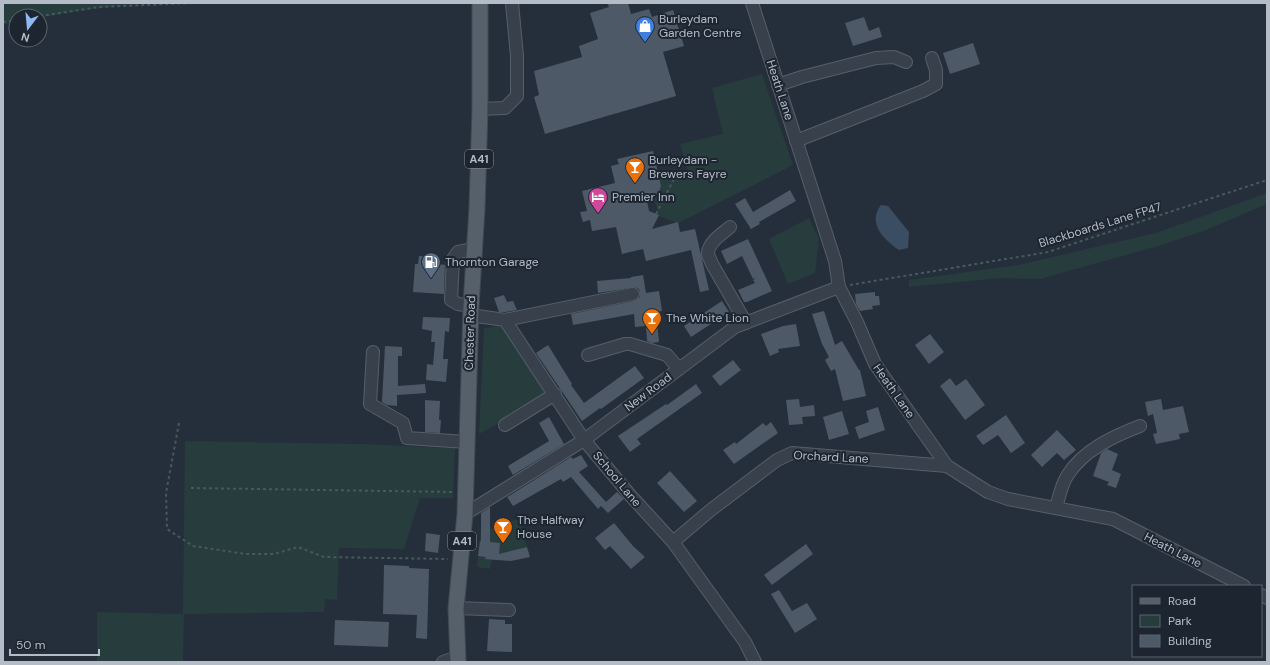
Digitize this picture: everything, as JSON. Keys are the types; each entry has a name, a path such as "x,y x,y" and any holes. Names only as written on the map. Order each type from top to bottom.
{"main road":[{"name":"Chester Road","path":"453,660 460,559 465,514 470,310 477,208 480,108 480,3"}],"street":[{"path":"480,108 506,108 517,96 517,56 512,3"},
{"name":"Heath Lane","path":"752,3 835,261 839,287 857,322 875,364 947,466 988,492 1008,499 1113,519 1242,585"},
{"path":"778,85 802,77 876,58 894,57 906,62"},
{"path":"796,141 923,91 936,84 936,70 932,58"},
{"path":"730,227 717,238 709,248 708,255 746,323"},
{"path":"474,249 458,252 453,259 451,300 470,310 505,320 633,294"},
{"name":"New Road","path":"465,514 584,440 735,327 839,287"},
{"name":"School Lane","path":"505,320 584,440 630,495 673,542 745,642 755,662"},
{"path":"588,355 625,344 630,344 667,355 679,368"},
{"path":"373,352 370,404 403,423 407,438 467,442"},
{"path":"505,425 554,394"},
{"path":"1056,508 1060,492 1068,474 1086,455 1117,435 1140,426"},
{"name":"Orchard Lane","path":"673,542 712,509 777,460 792,453 947,466"},
{"path":"456,608 509,610"}],"path":[{"path":"48,15 99,7 193,3"},
{"path":"656,214 676,175"},
{"name":"Blackboards Lane FP47","path":"839,287 1048,252 1267,180"},
{"path":"179,423 166,493 167,529 194,546 246,554 274,554 298,547 324,557 460,559"},
{"path":"191,488 465,493"}],"green space":[{"path":"3,3 146,3 78,11 48,17 48,8 8,8 8,24 3,25"},
{"path":"762,74 793,165 678,223 659,216 653,195 658,194 661,186 659,179 688,172 680,144 723,134 712,88"},
{"path":"1267,193 1267,204 1206,230 1162,245 1040,279 1001,278 909,287 909,280 1018,265 1156,233"},
{"path":"809,218 819,239 815,273 788,284 769,239"},
{"path":"503,326 548,396 479,434 484,328"},
{"path":"185,441 362,444 455,448 453,498 420,498 404,549 339,548 337,600 325,599 324,612 184,614 183,662 97,662 97,612 183,614"},
{"name":"The Halfway House","path":"519,519 527,547 514,560 492,560 490,569 477,567 481,528 502,529 502,524"}],"water":[{"path":"881,205 888,206 909,232 908,248 899,250 887,241 879,230 876,224 876,218 877,212"}],"building":[{"path":"607,3 628,3 631,14 649,9 652,17 673,10 684,46 663,52 676,96 545,134 534,97 539,95 534,71 582,57 579,46 598,39 590,13 609,7"},
{"path":"864,17 869,31 879,27 882,37 853,46 845,23"},
{"path":"973,43 980,64 950,74 943,53"},
{"path":"653,151 661,186 658,194 646,196 649,211 659,215 652,229 678,222 680,232 695,229 709,290 700,292 691,250 646,261 643,249 622,254 616,227 592,231 590,220 583,222 580,212 587,211 582,191 615,183 611,166 619,164 617,159"},
{"path":"790,190 796,201 759,222 760,224 751,229 735,204 745,198 753,212"},
{"path":"748,239 772,291 744,302 738,290 755,283 753,280 756,278 753,279 742,256 727,264 721,251"},
{"name":"Thornton Garage","path":"419,256 439,257 439,264 445,265 444,294 413,292 415,264 418,264"},
{"path":"643,275 646,293 659,291 662,311 656,312 659,342 652,343 647,341 646,326 635,327 634,314 573,325 571,314 634,301 640,297 639,289 635,287 598,293 597,281 631,278"},
{"path":"875,292 875,296 879,296 880,305 872,306 873,309 860,311 856,304 855,294"},
{"path":"504,295 507,302 513,301 517,310 499,312 494,298"},
{"path":"722,301 729,312 691,337 684,326"},
{"path":"824,311 835,345 842,341 860,370 866,396 843,401 835,369 831,371 825,360 829,357 822,344 812,314"},
{"path":"423,317 450,318 449,332 445,331 443,359 448,359 446,382 426,380 427,364 433,365 435,342 431,342 432,331 422,329"},
{"path":"796,324 800,346 778,349 779,352 770,356 761,334 783,326"},
{"path":"930,334 944,352 929,364 915,345"},
{"path":"548,345 572,384 571,385 584,403 635,366 644,378 582,421 536,353"},
{"path":"385,346 402,347 402,356 398,356 398,386 425,384 426,393 397,395 397,406 387,405 382,402"},
{"path":"733,360 741,370 720,386 712,376"},
{"path":"950,378 956,386 966,379 985,405 965,420 940,386"},
{"path":"696,384 702,393 637,439 641,444 630,452 618,436 666,404 667,405"},
{"path":"799,399 800,407 814,405 815,416 802,417 803,424 789,425 786,400"},
{"path":"1161,399 1163,410 1183,406 1189,432 1179,434 1180,439 1156,444 1153,434 1157,433 1153,414 1148,416 1145,402"},
{"path":"425,400 440,401 440,433 425,432"},
{"path":"878,407 885,430 859,439 855,427 869,422 866,411"},
{"path":"842,411 849,434 829,440 823,417"},
{"path":"1006,415 1025,443 1011,453 998,435 983,445 976,436"},
{"path":"549,417 564,444 513,475 508,466 549,441 539,423"},
{"path":"771,422 778,433 734,464 723,450 735,442 736,444 763,423 766,426"},
{"path":"1057,430 1076,450 1064,460 1057,453 1042,467 1031,455"},
{"path":"1107,449 1118,454 1112,470 1121,474 1116,488 1107,485 1109,482 1093,476 1101,453"},
{"path":"581,455 588,466 579,472 606,502 617,492 624,499 608,513 601,506 598,509 571,477 563,482 561,479 513,506 507,497 571,457 573,459"},
{"path":"670,471 697,501 684,512 657,483"},
{"path":"490,507 490,542 500,543 499,554 527,547 530,557 511,561 485,559 486,557 478,556 480,541 481,542 481,513"},
{"path":"614,523 633,546 645,557 631,569 610,546 605,550 595,538"},
{"path":"426,533 440,535 438,553 425,551"},
{"path":"806,544 813,554 772,585 764,575"},
{"path":"384,565 409,566 409,568 429,569 427,639 416,638 417,615 383,614"},
{"path":"779,590 792,611 807,603 817,619 795,633 771,594"},
{"path":"489,619 505,620 505,624 512,624 512,652 487,651"},
{"path":"335,620 389,622 388,647 334,645"}],"place":[{"name":"Burleydam Garden Centre","path":"645,43"},
{"name":"Burleydam - Brewers Fayre","path":"635,184"},
{"name":"Premier Inn","path":"598,214"},
{"name":"Thornton Garage","path":"431,279"},
{"name":"The White Lion","path":"652,335"},
{"name":"The Halfway House","path":"503,544"}]}
